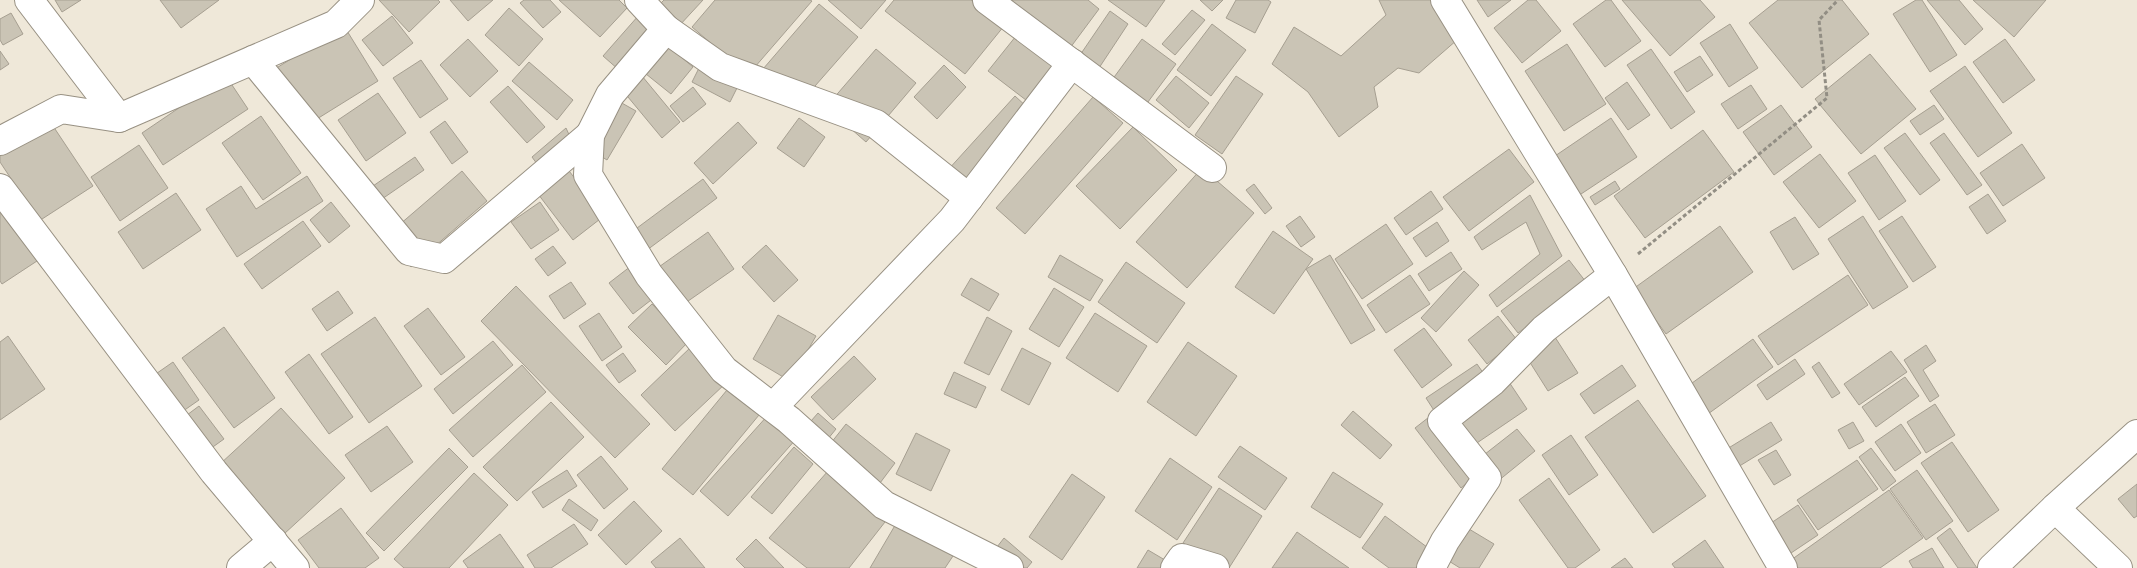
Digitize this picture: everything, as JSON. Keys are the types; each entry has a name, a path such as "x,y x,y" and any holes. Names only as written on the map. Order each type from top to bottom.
{"street":[{"path":"29,0 119,118"},
{"path":"0,141 60,109 119,118 336,24 360,0"},
{"path":"639,0 666,29 720,67 876,124 969,198"},
{"path":"988,0 1212,168"},
{"path":"1445,0 1613,274 1783,568"},
{"path":"252,60 409,251 444,259 590,135 610,95 666,29"},
{"path":"773,407 952,220 1072,63"},
{"path":"590,135 588,176 649,275 724,370 773,407 884,505 1009,568"},
{"path":"0,188 214,472 295,568"},
{"path":"1430,568 1445,541 1487,478 1442,421 1492,382 1544,329 1613,274"},
{"path":"1992,568 2137,434"},
{"path":"2055,508 2118,568"},
{"path":"242,568 273,541"},
{"path":"1175,568 1182,558 1214,568"}],"path":[{"path":"1613,274 1827,98 1819,20 1838,0"}],"building":[{"path":"55,0 81,0 62,12"},
{"path":"160,0 219,0 181,28"},
{"path":"379,0 438,0 440,2 409,32"},
{"path":"450,0 493,0 468,21"},
{"path":"524,0 550,0 561,12 543,28 520,3"},
{"path":"559,0 619,0 627,8 600,37"},
{"path":"664,0 703,0 679,26 658,6"},
{"path":"715,0 812,1 748,75 692,27"},
{"path":"828,0 886,0 861,29"},
{"path":"894,0 971,0 1004,26 965,74 885,11"},
{"path":"1013,0 1088,0 1099,9 1070,48 1010,4"},
{"path":"1108,0 1165,0 1146,27"},
{"path":"1200,0 1223,0 1212,11"},
{"path":"1236,0 1268,0 1271,2 1255,33 1226,18"},
{"path":"1379,0 1441,0 1465,33 1419,73 1398,68 1374,87 1378,107 1339,137 1308,92 1272,64 1294,27 1341,56 1386,15"},
{"path":"1477,0 1511,0 1488,17"},
{"path":"1528,0 1536,0 1561,31 1522,63 1494,28"},
{"path":"1606,0 1611,0 1641,41 1605,67 1573,24"},
{"path":"1622,0 1700,0 1715,17 1670,56"},
{"path":"1778,0 1842,0 1869,34 1802,88 1749,23"},
{"path":"1916,0 1922,0 1957,55 1930,72 1893,14"},
{"path":"1927,0 1959,0 1983,29 1965,45"},
{"path":"1973,0 2046,0 2014,37"},
{"path":"819,4 858,37 801,102 763,69"},
{"path":"509,8 543,39 519,66 485,35"},
{"path":"1192,10 1205,20 1175,55 1162,44"},
{"path":"1110,11 1128,24 1097,71 1078,58"},
{"path":"11,13 23,34 3,45 0,40 0,19"},
{"path":"639,15 654,29 619,70 603,56"},
{"path":"392,16 413,43 383,66 362,40"},
{"path":"1212,24 1246,50 1211,96 1177,70"},
{"path":"1730,24 1758,68 1729,87 1700,43"},
{"path":"344,26 378,81 296,132 262,77"},
{"path":"1020,31 1070,72 1039,110 988,71"},
{"path":"468,39 498,71 470,97 440,65"},
{"path":"1142,39 1176,64 1145,106 1112,80"},
{"path":"2005,39 2035,80 2003,103 1973,62"},
{"path":"1567,44 1606,104 1564,131 1525,71"},
{"path":"668,46 693,67 671,94 646,74"},
{"path":"876,49 916,83 866,142 826,107"},
{"path":"1651,49 1695,112 1671,129 1627,65"},
{"path":"0,51 9,64 0,70"},
{"path":"1870,54 1916,109 1861,154 1815,99"},
{"path":"1700,56 1713,75 1687,92 1674,72"},
{"path":"421,60 448,99 420,118 393,78"},
{"path":"529,62 573,100 557,120 512,81"},
{"path":"701,64 739,84 730,102 692,82"},
{"path":"944,65 966,87 937,119 914,97"},
{"path":"1965,66 2012,133 1978,157 1930,91"},
{"path":"226,76 248,109 163,165 142,133"},
{"path":"642,76 680,122 662,138 623,91"},
{"path":"1176,76 1209,103 1189,128 1156,100"},
{"path":"1236,76 1263,94 1222,154 1195,135"},
{"path":"1627,82 1650,115 1628,130 1605,98"},
{"path":"1751,85 1767,109 1738,129 1721,104"},
{"path":"508,86 545,127 527,143 490,102"},
{"path":"693,87 706,104 683,122 670,106"},
{"path":"378,93 406,133 366,161 338,120"},
{"path":"1015,96 1041,120 974,194 947,171"},
{"path":"1093,97 1123,123 1025,234 996,208"},
{"path":"620,102 636,111 607,160 591,150"},
{"path":"1781,105 1812,147 1774,175 1743,132"},
{"path":"1934,105 1944,119 1920,135 1910,121"},
{"path":"261,116 301,173 263,200 222,143"},
{"path":"799,118 825,137 804,167 777,148"},
{"path":"1611,118 1637,157 1578,196 1552,158"},
{"path":"49,120 93,186 39,221 0,162 0,152"},
{"path":"445,121 468,152 452,164 430,132"},
{"path":"738,122 757,143 713,184 694,163"},
{"path":"1133,127 1177,170 1120,229 1076,186"},
{"path":"566,128 576,150 545,175 532,157"},
{"path":"1703,130 1734,172 1645,238 1614,196"},
{"path":"1905,133 1940,180 1920,195 1884,148"},
{"path":"1944,133 1982,185 1967,195 1930,143"},
{"path":"2022,144 2045,178 2003,206 1980,173"},
{"path":"139,145 168,188 120,221 91,177"},
{"path":"1509,149 1534,182 1469,231 1443,197"},
{"path":"1820,154 1856,201 1819,228 1783,182"},
{"path":"1875,155 1906,201 1879,220 1848,173"},
{"path":"415,157 424,170 382,199 373,186"},
{"path":"566,167 604,216 573,240 535,190"},
{"path":"1202,168 1254,213 1187,288 1136,242"},
{"path":"462,171 487,201 411,267 385,237"},
{"path":"307,176 323,201 237,257 206,209 241,186 256,209"},
{"path":"703,179 717,198 647,250 633,231"},
{"path":"1615,181 1620,189 1595,205 1590,197"},
{"path":"1254,184 1272,208 1265,214 1246,190"},
{"path":"1431,191 1443,209 1406,235 1394,218"},
{"path":"176,193 201,230 143,269 118,232"},
{"path":"1988,194 2006,221 1987,234 1969,207"},
{"path":"1530,195 1562,256 1497,307 1489,295 1540,254 1526,222 1482,250 1474,237"},
{"path":"331,202 350,226 329,243 310,220"},
{"path":"540,202 559,230 531,249 511,222"},
{"path":"0,205 37,261 2,284 0,281"},
{"path":"1300,216 1315,237 1301,247 1286,226"},
{"path":"1863,216 1908,287 1873,309 1828,239"},
{"path":"1902,216 1936,267 1913,282 1879,231"},
{"path":"1795,217 1819,254 1793,270 1770,232"},
{"path":"303,221 321,246 262,289 244,264"},
{"path":"1437,222 1449,241 1426,257 1413,238"},
{"path":"1386,224 1413,264 1362,299 1335,259"},
{"path":"1720,226 1753,272 1666,334 1633,289"},
{"path":"1273,231 1313,259 1274,314 1235,287"},
{"path":"708,232 734,269 681,306 656,269"},
{"path":"766,245 798,280 774,302 742,267"},
{"path":"553,246 566,263 548,276 535,259"},
{"path":"1451,252 1462,269 1429,291 1418,274"},
{"path":"1060,255 1103,280 1090,301 1048,277"},
{"path":"1330,255 1375,330 1351,344 1306,269"},
{"path":"1569,260 1586,282 1518,333 1501,311"},
{"path":"1126,262 1185,303 1157,343 1098,302"},
{"path":"631,266 655,297 633,314 609,283"},
{"path":"1464,271 1479,285 1436,332 1421,318"},
{"path":"1410,275 1430,304 1386,333 1367,305"},
{"path":"1848,275 1868,305 1778,365 1758,336"},
{"path":"971,278 999,294 989,311 961,295"},
{"path":"571,282 586,304 564,319 549,296"},
{"path":"516,286 650,424 615,458 481,321"},
{"path":"1054,288 1084,307 1059,347 1029,329"},
{"path":"338,291 353,313 327,331 312,309"},
{"path":"652,304 688,342 666,365 628,327"},
{"path":"428,308 465,357 441,375 404,326"},
{"path":"599,313 622,347 602,361 579,326"},
{"path":"1095,313 1147,346 1118,392 1066,358"},
{"path":"778,315 816,336 790,381 753,359"},
{"path":"1498,316 1517,340 1487,364 1468,340"},
{"path":"375,317 422,386 369,423 321,354"},
{"path":"987,317 1012,331 989,375 964,363"},
{"path":"224,327 275,398 234,428 182,358"},
{"path":"1424,328 1452,365 1422,388 1394,350"},
{"path":"1553,334 1578,373 1548,391 1524,353"},
{"path":"8,336 45,389 0,420 0,342"},
{"path":"1753,339 1773,367 1701,419 1681,391"},
{"path":"493,341 513,365 453,414 434,389"},
{"path":"1188,342 1237,376 1196,436 1147,402"},
{"path":"1926,345 1936,361 1923,370 1939,396 1930,402 1904,360"},
{"path":"692,346 726,383 675,431 641,395"},
{"path":"1022,348 1051,363 1029,405 1001,390"},
{"path":"1891,351 1907,372 1859,405 1844,384"},
{"path":"623,353 636,371 619,383 606,365"},
{"path":"309,354 353,417 329,434 285,372"},
{"path":"854,356 876,379 833,420 811,397"},
{"path":"1795,359 1805,374 1767,400 1757,385"},
{"path":"173,362 199,400 176,416 150,378"},
{"path":"1819,362 1840,393 1832,398 1812,367"},
{"path":"1477,364 1486,377 1435,412 1426,398"},
{"path":"522,365 546,392 473,457 449,430"},
{"path":"1622,365 1636,386 1594,414 1580,394"},
{"path":"954,372 986,387 976,408 944,394"},
{"path":"1905,377 1919,396 1876,427 1862,407"},
{"path":"1509,382 1527,409 1471,447 1453,420"},
{"path":"727,390 759,415 693,495 662,469"},
{"path":"1638,400 1706,496 1653,533 1585,437"},
{"path":"551,402 584,437 517,501 483,467"},
{"path":"1935,404 1955,435 1926,453 1907,422"},
{"path":"199,406 224,439 203,454 179,421"},
{"path":"281,408 345,478 284,534 220,464"},
{"path":"1353,411 1392,445 1380,459 1341,425"},
{"path":"818,413 836,429 823,445 804,429"},
{"path":"769,414 797,438 728,516 700,491"},
{"path":"1433,414 1478,474 1461,488 1415,428"},
{"path":"1771,422 1782,440 1733,470 1722,452"},
{"path":"1853,422 1864,441 1849,449 1838,430"},
{"path":"846,424 895,463 877,487 827,448"},
{"path":"1901,424 1921,453 1895,471 1875,442"},
{"path":"387,426 413,462 371,492 345,455"},
{"path":"1517,429 1535,451 1498,481 1480,458"},
{"path":"916,433 950,450 931,491 896,474"},
{"path":"1571,435 1598,475 1569,495 1542,455"},
{"path":"1952,442 1999,510 1968,532 1921,463"},
{"path":"1240,446 1287,478 1265,510 1218,477"},
{"path":"794,447 813,464 772,514 751,497"},
{"path":"449,448 468,467 384,551 366,533"},
{"path":"1871,448 1896,481 1883,491 1859,457"},
{"path":"1776,450 1791,475 1774,485 1758,460"},
{"path":"601,456 628,489 604,509 577,475"},
{"path":"1170,458 1212,487 1177,540 1135,511"},
{"path":"1857,460 1878,489 1818,530 1797,500"},
{"path":"567,470 577,486 543,508 532,492"},
{"path":"1917,470 1953,521 1926,540 1890,489"},
{"path":"828,471 885,522 849,568 807,568 769,538"},
{"path":"1333,472 1383,504 1360,538 1311,507"},
{"path":"474,473 508,505 449,568 404,568 394,559"},
{"path":"1072,474 1105,497 1062,560 1029,537"},
{"path":"1549,478 1600,550 1575,568 1568,568 1519,500"},
{"path":"2137,484 2137,516 2134,518 2118,499"},
{"path":"1219,488 1262,516 1229,568 1223,568 1183,543"},
{"path":"1889,490 1923,538 1880,568 1786,568 1784,565"},
{"path":"569,499 598,520 591,531 562,510"},
{"path":"634,501 662,531 626,565 598,535"},
{"path":"1798,505 1818,535 1782,559 1762,529"},
{"path":"341,508 379,558 365,568 319,568 298,540"},
{"path":"1385,516 1435,553 1424,568 1389,568 1362,548"},
{"path":"897,522 953,556 945,568 870,568"},
{"path":"574,524 588,544 551,568 535,568 527,555"},
{"path":"1464,526 1494,544 1479,568 1460,568 1444,558"},
{"path":"1950,528 1977,568 1958,568 1937,538"},
{"path":"1297,532 1349,568 1272,568"},
{"path":"500,534 524,568 468,568 463,561"},
{"path":"680,538 705,568 656,568 651,562"},
{"path":"1004,538 1032,562 1027,568 1021,568 997,547"},
{"path":"756,539 784,568 745,568 736,559"},
{"path":"1705,540 1724,568 1675,568 1672,564"},
{"path":"1932,548 1944,568 1913,568 1909,561"},
{"path":"1148,550 1170,563 1167,568 1137,568"},
{"path":"1625,558 1633,568 1611,568"}]}
